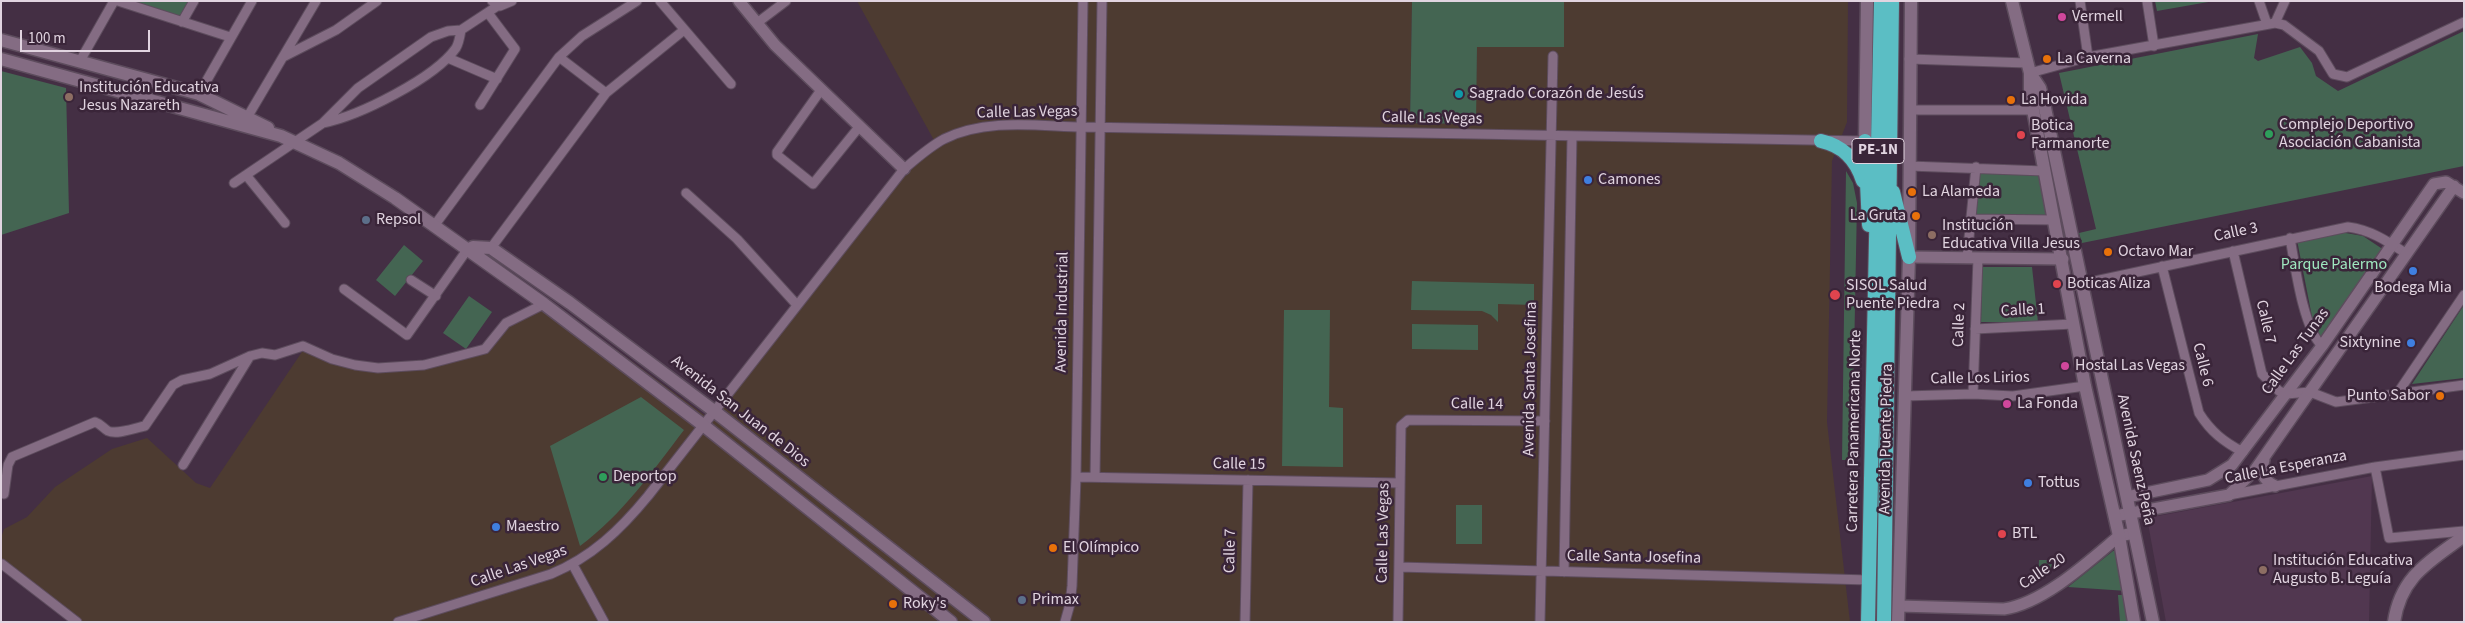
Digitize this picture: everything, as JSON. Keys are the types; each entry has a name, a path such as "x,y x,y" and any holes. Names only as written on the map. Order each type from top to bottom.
{"highway":[{"name":"Carretera Panamericana Norte","path":"1868,622 1881,1"},
{"name":"Carretera Panamericana Norte","path":"1884,622 1892,1"},
{"path":"1822,141 1837,146 1852,158 1860,171 1867,193"},
{"path":"1865,141 1867,193 1876,301"},
{"path":"1890,181 1899,208 1909,257"},
{"path":"1862,622 1869,586"}],"main road":[{"path":"1865,141 1867,1"},
{"name":"Avenida Puente Piedra","path":"1898,622 1909,257 1909,59 1911,1"},
{"name":"Avenida Saenz Peña","path":"2012,1 2028,68 2033,110 2073,324 2085,386 2115,516 2134,622"},
{"name":"Avenida San Juan de Dios","path":"1,40 200,94 248,116 281,136"},
{"name":"Avenida San Juan de Dios","path":"1,58 281,136 296,141 339,162 544,304 703,426 951,622"},
{"name":"Avenida Saenz Peña","path":"2028,68 2040,88 2046,108 2109,419 2153,622"},
{"path":"467,250 480,246 491,248"},
{"name":"Avenida San Juan de Dios","path":"491,248 570,303 714,411 984,622"},
{"path":"2093,421 2109,419"},
{"path":"2394,622 2397,604 2408,582 2423,566 2464,536"}],"street":[{"path":"80,62 114,1"},
{"path":"118,1 230,38"},
{"path":"182,22 194,1"},
{"path":"200,94 252,1"},
{"path":"248,116 316,1"},
{"path":"285,56 336,30 377,1"},
{"path":"234,183 323,123 358,88 432,37 448,31 461,30 488,13 499,3 512,1"},
{"path":"434,226 558,57 582,36 637,1"},
{"path":"660,1 731,84"},
{"path":"739,1 775,45 904,170"},
{"path":"757,23 786,1"},
{"name":"Avenida Industrial","path":"1065,622 1072,586 1076,477 1083,1"},
{"path":"1095,477 1102,1"},
{"path":"2080,1 2088,57"},
{"path":"2148,1 2154,46"},
{"path":"2258,1 2271,23"},
{"path":"2271,23 2285,1"},
{"path":"480,105 515,49 488,13"},
{"path":"1909,59 2028,68 2271,23 2284,25 2319,51 2329,70 2337,76 2347,77 2464,22"},
{"path":"323,123 344,119 370,108 448,58 458,46 461,30"},
{"path":"491,248 606,93 684,30"},
{"name":"Avenida Santa Josefina","path":"1540,622 1553,56"},
{"path":"558,57 606,93"},
{"path":"448,58 497,79"},
{"path":"821,90 777,152 777,155 813,184 859,127"},
{"path":"1910,110 2033,110"},
{"name":"Calle Las Vegas","path":"398,622 551,574 573,565 597,550 620,528 703,426 904,170 926,150 944,139 984,126 1865,141"},
{"path":"1564,572 1572,136"},
{"path":"1910,166 2044,171"},
{"name":"Calle 2","path":"1973,394 1975,329 1971,219 1976,167"},
{"path":"246,174 285,223"},
{"name":"Calle Las Tunas","path":"2127,497 2192,484 2219,474 2243,452 2322,346 2434,184 2446,182 2459,189 2407,254 2265,456 2249,477 2229,495"},
{"path":"686,194 733,235 797,306"},
{"path":"1971,219 2055,220"},
{"name":"Calle 3","path":"2067,287 2348,227 2364,229 2407,254"},
{"path":"2290,238 2309,325 2316,340 2322,346"},
{"path":"344,288 407,335 467,250"},
{"name":"Calle 7","path":"2233,251 2262,374 2272,386 2286,394"},
{"path":"1909,257 2062,259"},
{"name":"Calle 6","path":"2162,266 2199,413 2214,433 2243,452"},
{"path":"411,280 436,296"},
{"path":"2397,394 2464,295"},
{"path":"4,494 8,465 12,458 95,422 114,432 145,426 174,385 182,380 210,374 250,356 262,353 275,355 303,346 332,359 355,366 378,368 424,364 485,349 506,323 544,304"},
{"name":"Calle 1","path":"1975,329 2073,324"},
{"path":"183,465 250,356"},
{"path":"2286,394 2310,392 2336,402 2464,385"},
{"name":"Calle Los Lirios","path":"1905,396 1973,394 2013,396 2085,386"},
{"name":"Calle Las Vegas","path":"1398,622 1401,426 1408,420"},
{"name":"Calle 14","path":"1408,420 1545,421"},
{"path":"2463,455 2464,466"},
{"name":"Calle La Esperanza","path":"2115,516 2375,467 2463,455"},
{"path":"2265,456 2261,471 2263,478 2275,486"},
{"path":"2375,467 2388,538 2464,531"},
{"name":"Calle 15","path":"1076,477 1400,484"},
{"name":"Calle 7","path":"1245,622 1248,480"},
{"path":"2192,484 2196,501"},
{"name":"Calle 20","path":"1899,606 2004,609 2017,607 2043,596 2119,536 2134,533"},
{"path":"2,564 77,622"},
{"path":"573,565 604,622"},
{"name":"Calle Santa Josefina","path":"1398,567 1564,572 1869,586"}],"shaded area":[{"path":"857,1 1412,1 1410,123 1475,124 1477,47 1563,47 1564,1 1848,1 1847,122 1832,161 1827,422 1850,622 80,622 1,560 1,538 4,529 27,517 55,487 112,449 147,438 196,483 210,488 308,343 347,360 413,367 487,353 508,325 552,302 707,417 901,172 935,142"},
{"name":"Institución Educativa Augusto B. Leguía","path":"2372,476 2369,622 2166,622 2147,518"}],"green space":[{"path":"129,1 189,1 180,18"},
{"path":"1412,1 1564,1 1564,47 1477,47 1476,124 1410,123"},
{"path":"2155,1 2214,1 2157,11"},
{"name":"Complejo Deportivo Asociación Cabanista","path":"2464,31 2464,166 2082,243 2079,233 2096,229 2059,73 2258,34 2254,58 2258,61 2300,47 2312,63 2316,76 2338,91"},
{"path":"1,71 66,88 69,213 1,235"},
{"path":"1971,169 2050,171 2059,221 1968,220"},
{"path":"1846,171 1853,183 1857,203 1852,460 1842,460"},
{"name":"Parque Palermo","path":"2340,232 2363,236 2384,250 2322,338 2315,332 2297,240"},
{"path":"404,245 423,261 395,296 376,280"},
{"path":"1982,267 2032,267 2038,322 1981,322"},
{"path":"1412,281 1534,284 1534,305 1498,304 1498,322 1491,315 1482,311 1411,310"},
{"path":"469,296 492,312 466,349 443,333"},
{"path":"2464,305 2464,378 2412,384"},
{"path":"1284,310 1330,310 1329,407 1343,408 1343,467 1282,466"},
{"path":"1412,324 1478,325 1478,350 1412,349"},
{"name":"Deportop","path":"641,397 684,430 623,506 596,534 580,546 550,446"},
{"path":"1456,505 1482,505 1482,544 1456,544"},
{"path":"2116,550 2127,591 2068,587 2113,551"},
{"path":"2039,560 2051,560 2054,566 2038,579"},
{"path":"2118,595 2127,595 2132,622 2120,622"}],"place":[{"name":"Vermell","path":"2062,17"},
{"name":"La Caverna","path":"2047,59"},
{"name":"Sagrado Corazón de Jesús","path":"1459,94"},
{"name":"Institución Educativa Jesus Nazareth","path":"69,97"},
{"name":"La Hovida","path":"2011,100"},
{"name":"Complejo Deportivo Asociación Cabanista","path":"2269,134"},
{"name":"Botica Farmanorte","path":"2021,135"},
{"name":"Camones","path":"1588,180"},
{"name":"La Alameda","path":"1912,192"},
{"name":"La Gruta","path":"1916,216"},
{"name":"Repsol","path":"366,220"},
{"name":"Institución Educativa Villa Jesus","path":"1932,235"},
{"name":"Octavo Mar","path":"2108,252"},
{"name":"Bodega Mia","path":"2413,271"},
{"name":"Boticas Aliza","path":"2057,284"},
{"name":"SISOL Salud Puente Piedra","path":"1835,295"},
{"name":"Sixtynine","path":"2411,343"},
{"name":"Hostal Las Vegas","path":"2065,366"},
{"name":"Punto Sabor","path":"2440,396"},
{"name":"La Fonda","path":"2007,404"},
{"name":"Deportop","path":"603,477"},
{"name":"Tottus","path":"2028,483"},
{"name":"Maestro","path":"496,527"},
{"name":"BTL","path":"2002,534"},
{"name":"El Olímpico","path":"1053,548"},
{"name":"Institución Educativa Augusto B. Leguía","path":"2263,570"},
{"name":"Primax","path":"1022,600"},
{"name":"Roky's","path":"893,604"}]}
